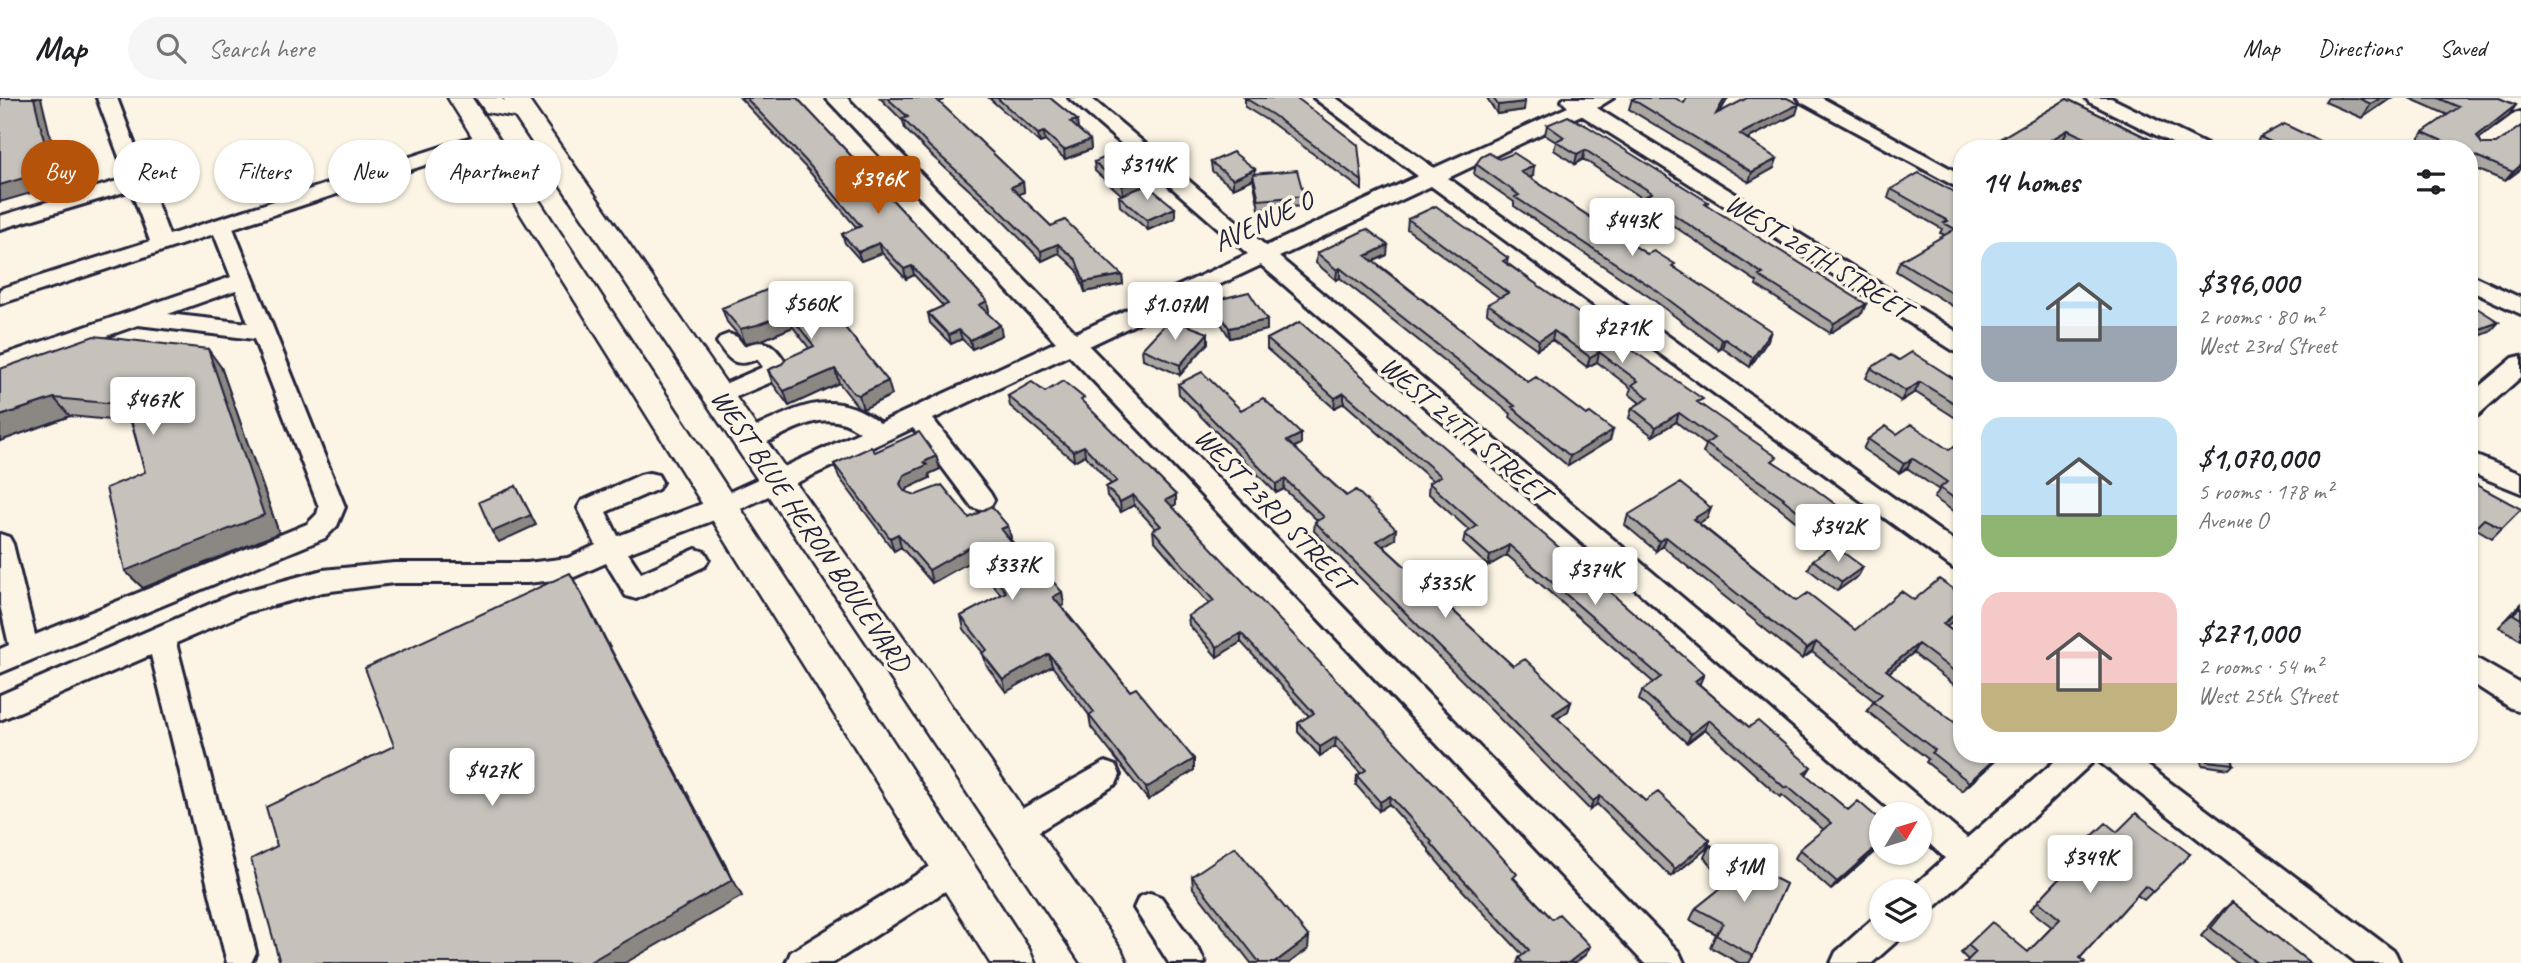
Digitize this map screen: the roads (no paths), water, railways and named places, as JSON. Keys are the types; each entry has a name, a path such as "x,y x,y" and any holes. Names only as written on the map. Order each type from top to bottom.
{"main road":[{"path":"460,98 1014,963"},
{"path":"488,98 495,107 519,104"},
{"name":"WEST BLUE HERON BOULEVARD","path":"519,104 1106,963"},
{"path":"485,139 516,142 536,162 583,233 607,233"}],"street":[{"path":"107,98 122,140"},
{"name":"WEST 23RD STREET","path":"836,98 1667,963"},
{"name":"WEST 24TH STREET","path":"1079,98 1903,802"},
{"path":"1324,98 1953,554"},
{"name":"AVENUE O","path":"0,708 241,603 323,581 394,573 527,573 572,569 611,549 721,507 1262,257 1433,177 1575,103 1603,98"},
{"path":"1808,98 1953,179"},
{"path":"1819,98 1953,172"},
{"path":"2096,98 2182,140"},
{"name":"WEST 26TH STREET","path":"1575,103 1953,340"},
{"path":"2482,147 2521,118"},
{"path":"0,297 485,139"},
{"path":"0,223 113,188"},
{"path":"146,203 162,244"},
{"path":"0,544 12,656 316,531 328,519 332,506 221,224"},
{"path":"0,365 243,281"},
{"path":"2478,286 2521,307"},
{"path":"135,318 264,332"},
{"path":"719,396 778,370 761,348 740,357 729,342"},
{"path":"2478,401 2521,364"},
{"path":"749,440 818,410 853,414 878,434"},
{"path":"917,416 952,482 981,500"},
{"path":"2478,466 2521,484"},
{"path":"649,482 591,508 611,549 636,588 696,559"},
{"path":"161,638 239,952"},
{"path":"2478,672 2521,699"},
{"path":"1932,890 2074,763"},
{"path":"2121,763 2383,963"},
{"path":"1015,829 1105,775"},
{"name":"WEST 24TH STREET","path":"1932,827 1968,858"},
{"path":"803,963 953,869"},
{"path":"1150,908 1185,962"},
{"path":"1848,963 1871,942"}]}
